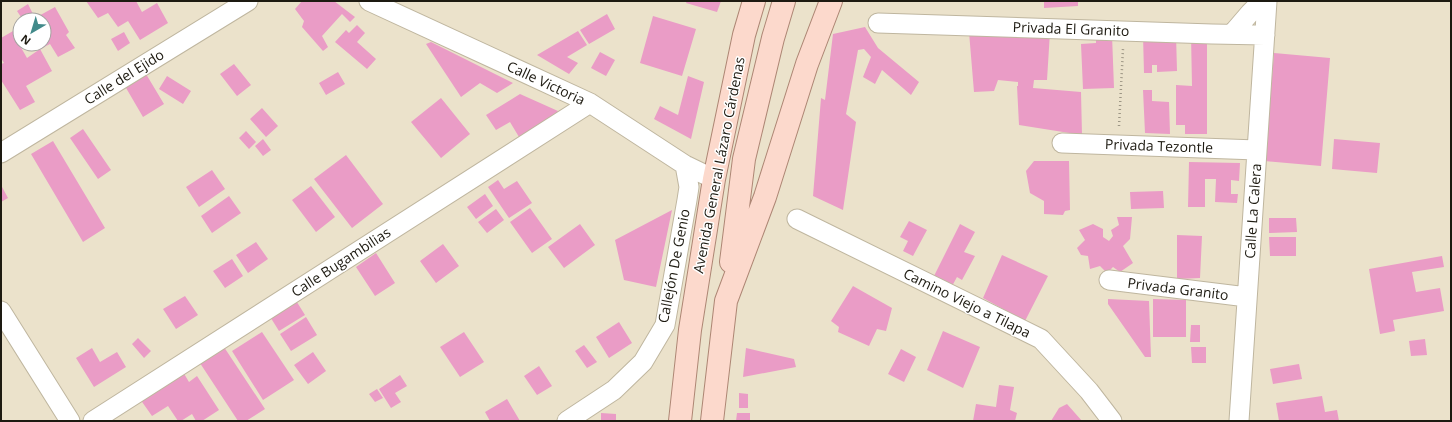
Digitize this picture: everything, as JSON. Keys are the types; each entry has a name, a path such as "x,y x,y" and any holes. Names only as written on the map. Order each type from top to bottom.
{"main road":[{"name":"Avenida General Lázaro Cárdenas","path":"680,421 690,330 714,179 744,35 754,1"},
{"name":"Avenida General Lázaro Cárdenas","path":"726,301 744,159 773,38 784,1"},
{"path":"712,421 726,301 765,197 807,64 831,1"}],"street":[{"name":"Calle del Ejido","path":"1,153 248,1"},
{"name":"Calle Victoria","path":"369,1 590,103 685,165 714,179"},
{"path":"1232,34 1262,1"},
{"name":"Calle La Calera","path":"1239,421 1267,1"},
{"name":"Privada El Granito","path":"878,23 1265,35"},
{"name":"Calle Bugambilias","path":"93,421 590,103"},
{"name":"Privada Tezontle","path":"1062,143 1257,150"},
{"name":"Callejón De Genio","path":"567,421 614,390 643,362 665,325 689,187 685,165"},
{"name":"Camino Viejo a Tilapa","path":"797,219 1041,340 1089,391 1112,421"},
{"name":"Privada Granito","path":"1109,280 1247,297"},
{"path":"1,311 70,421"}],"path":[{"path":"1118,145 1124,31"}],"building":[{"path":"86,1 136,1 142,12 157,3 168,23 140,40 128,21 118,27 108,13 98,18"},
{"path":"302,1 334,1 355,17 350,22 342,14 322,36 328,47 323,51 302,27 304,21 295,9"},
{"path":"687,1 721,1 717,12 686,3"},
{"path":"1044,1 1078,1 1078,6 1044,8"},
{"path":"28,4 32,12 18,12"},
{"path":"55,7 69,32 66,35 75,48 58,57 52,47 52,12 46,12"},
{"path":"607,14 615,29 589,44 580,30"},
{"path":"653,16 696,29 682,76 640,63"},
{"path":"357,25 365,33 357,42 376,59 367,69 335,42 346,30 349,33"},
{"path":"865,27 878,48 919,82 911,95 882,70 875,84 863,77 871,57 864,49 858,50 846,114 856,122 843,210 813,196 821,98 825,100 833,34"},
{"path":"578,31 587,45 567,57 578,63 569,74 537,55"},
{"path":"12,32 12,52 24,52 27,58 36,52 42,52 52,71 26,86 35,102 20,110 1,80 1,64 4,63 1,58 1,38"},
{"path":"124,32 130,43 118,51 111,39"},
{"path":"969,32 1050,32 1047,80 1034,80 1033,88 1081,92 1082,135 1019,125 1018,82 998,80 994,91 974,92"},
{"path":"1176,34 1177,71 1157,72 1157,65 1152,65 1152,73 1144,73 1143,35"},
{"path":"1096,35 1112,35 1114,88 1083,89 1081,44 1096,43"},
{"path":"1191,35 1207,35 1207,134 1185,134 1185,125 1176,125 1176,85 1192,86"},
{"path":"431,42 513,83 497,93 480,83 461,97 426,44"},
{"path":"600,52 615,60 606,76 591,68"},
{"path":"1274,53 1330,58 1321,166 1265,161"},
{"path":"234,64 251,85 237,96 220,74"},
{"path":"143,69 164,104 143,117 122,81"},
{"path":"338,72 345,84 326,95 319,83"},
{"path":"167,76 191,91 183,104 159,89"},
{"path":"688,76 704,82 691,139 654,119 660,106 678,115"},
{"path":"1143,90 1152,90 1152,101 1169,102 1170,134 1145,133"},
{"path":"520,94 558,111 553,121 522,142 510,122 496,130 486,115"},
{"path":"441,98 470,134 441,158 411,122"},
{"path":"262,108 278,126 266,137 250,119"},
{"path":"83,129 111,170 98,179 70,138"},
{"path":"246,131 256,142 249,149 239,138"},
{"path":"263,139 271,150 263,156 255,146"},
{"path":"1334,139 1380,143 1377,173 1332,169"},
{"path":"53,141 105,228 83,242 31,154"},
{"path":"346,155 383,204 352,228 314,179"},
{"path":"1034,161 1069,161 1070,210 1065,211 1063,215 1044,214 1044,201 1030,193 1026,171"},
{"path":"1189,162 1240,163 1239,181 1231,180 1231,194 1238,194 1237,203 1215,202 1216,179 1205,179 1205,207 1188,207"},
{"path":"212,170 225,189 199,207 186,187"},
{"path":"498,180 504,189 517,181 532,203 509,218 488,187"},
{"path":"1,185 8,198 1,202"},
{"path":"311,186 335,217 316,232 292,200"},
{"path":"1163,191 1164,208 1131,209 1130,192"},
{"path":"485,194 493,206 476,219 467,207"},
{"path":"229,196 241,213 212,233 201,216"},
{"path":"530,208 552,239 532,253 510,222"},
{"path":"496,209 504,220 487,233 478,222"},
{"path":"672,210 656,287 624,280 615,240"},
{"path":"1117,217 1132,217 1130,239 1123,246 1133,263 1120,272 1113,267 1107,273 1100,266 1090,269 1088,256 1081,255 1077,248 1085,240 1079,230 1093,224 1103,229 1103,237 1109,241 1113,236 1111,230 1119,225"},
{"path":"1269,218 1296,218 1297,232 1269,233"},
{"path":"909,221 927,230 913,256 903,251 908,241 900,237"},
{"path":"580,224 595,245 564,268 548,247"},
{"path":"960,224 975,232 964,252 975,256 962,280 957,277 951,288 933,278"},
{"path":"1177,235 1202,236 1200,278 1177,279"},
{"path":"1269,237 1296,237 1296,256 1270,256"},
{"path":"256,242 268,259 248,273 236,255"},
{"path":"443,244 459,266 436,283 420,261"},
{"path":"376,253 395,283 375,296 356,267"},
{"path":"1002,255 1048,276 1025,321 983,298"},
{"path":"1442,256 1444,267 1412,272 1416,292 1440,288 1444,311 1393,320 1395,331 1380,334 1369,269"},
{"path":"232,259 243,276 225,288 213,271"},
{"path":"853,286 892,308 886,331 877,329 869,346 838,332 839,327 831,321"},
{"path":"185,296 198,315 176,329 163,309"},
{"path":"295,299 305,315 279,331 269,315"},
{"path":"1108,299 1149,301 1151,357 1145,357 1108,304"},
{"path":"1153,299 1186,300 1186,337 1153,337"},
{"path":"306,317 317,335 291,351 280,334"},
{"path":"619,322 632,343 609,358 596,337"},
{"path":"1191,325 1200,325 1200,342 1190,342"},
{"path":"943,331 980,347 963,388 927,370"},
{"path":"262,332 294,380 263,400 232,351"},
{"path":"464,332 484,362 460,377 440,347"},
{"path":"138,338 151,351 144,358 132,344"},
{"path":"1425,339 1427,355 1411,356 1409,341"},
{"path":"222,344 265,409 246,421 238,421 198,360"},
{"path":"584,345 597,362 587,368 575,351"},
{"path":"1191,347 1206,347 1206,363 1192,363"},
{"path":"92,348 100,362 117,352 126,367 94,387 76,358"},
{"path":"746,348 794,359 796,367 743,377"},
{"path":"901,349 916,357 904,382 888,374"},
{"path":"313,352 326,371 308,384 294,365"},
{"path":"1299,364 1302,379 1273,384 1270,369"},
{"path":"539,366 552,386 537,395 524,376"},
{"path":"183,372 189,382 197,376 219,410 202,421 196,421 192,414 181,421 178,421 168,406 152,416 140,399"},
{"path":"400,375 407,386 395,393 401,402 391,408 379,389"},
{"path":"999,385 1014,387 1010,410 1017,413 1015,421 973,421 976,404 996,407"},
{"path":"377,389 383,398 375,402 369,394"},
{"path":"739,393 748,394 748,408 739,408"},
{"path":"1322,396 1325,412 1337,410 1339,421 1279,421 1276,403"},
{"path":"507,399 520,421 490,421 485,412"},
{"path":"1067,404 1082,421 1051,421 1059,408"},
{"path":"601,413 616,414 616,421 601,421"},
{"path":"737,413 750,413 750,421 736,421"}]}
